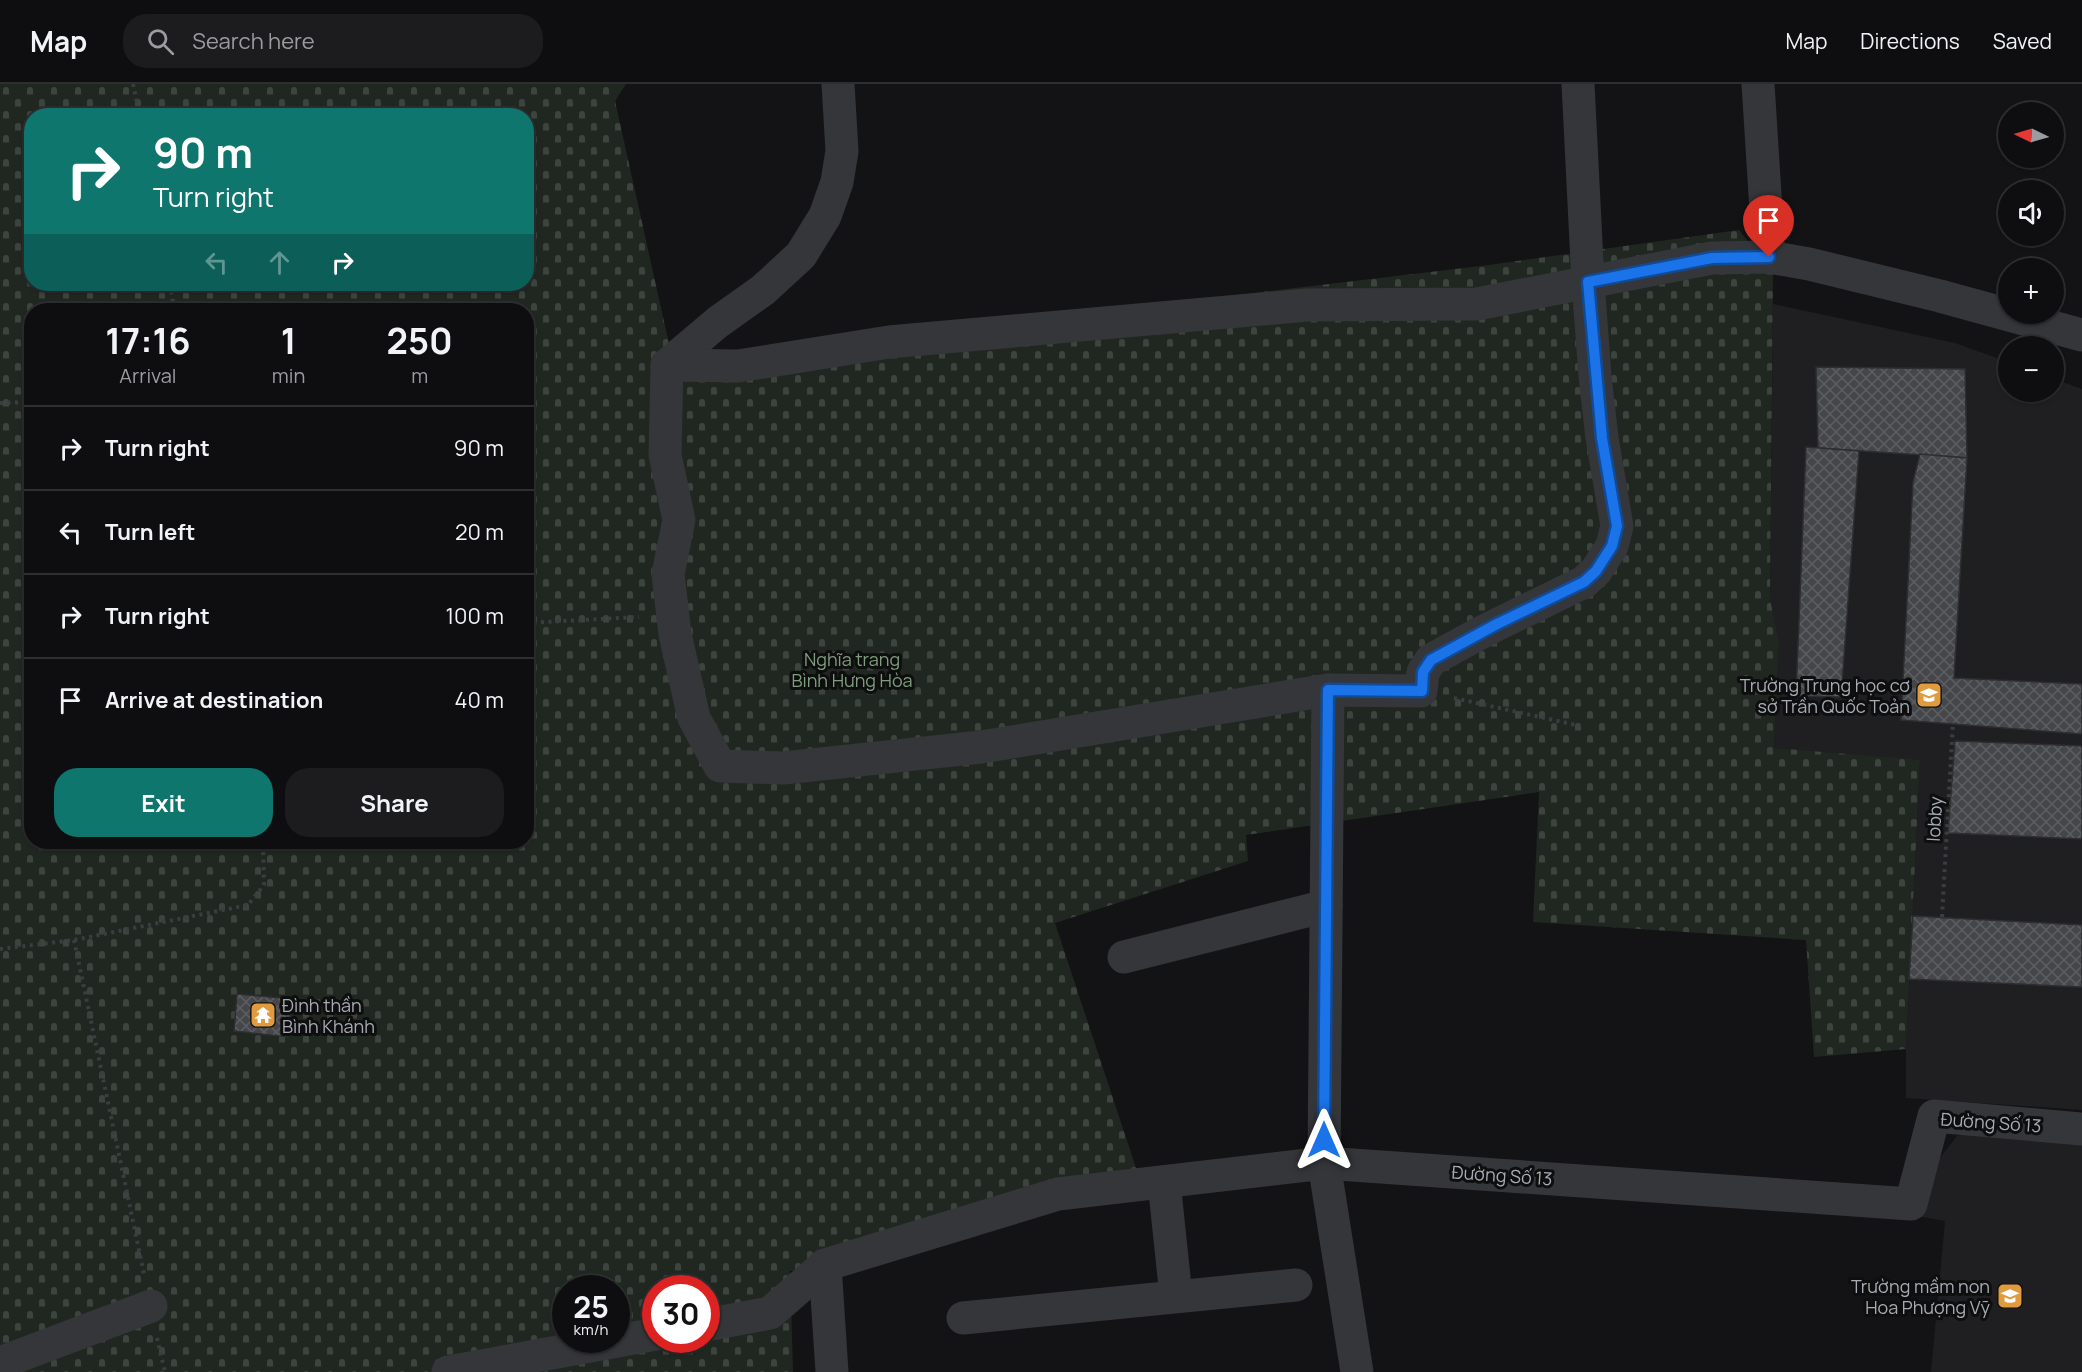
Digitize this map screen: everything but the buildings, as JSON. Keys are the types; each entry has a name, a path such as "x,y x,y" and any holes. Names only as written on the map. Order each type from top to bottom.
{"street":[{"path":"838,84 842,152 837,182 819,226 801,255 763,291 718,322 667,365 665,455 679,520 668,574 675,634 694,718 720,766 783,768 981,747 1328,690 1422,691 1423,672 1431,660 1584,582 1596,571 1612,546 1617,526 1602,438 1588,282 1578,84"},
{"path":"1758,84 1769,257"},
{"path":"667,365 738,366 890,342 1308,305 1477,304 1712,258 1769,257 1809,264 1940,296 2082,335"},
{"path":"1328,690 1324,1163 1357,1372"},
{"path":"1124,957 1326,906"},
{"name":"Đường Số 13","path":"1324,1163 1911,1204 1934,1116 2082,1129"},
{"path":"720,1322 770,1313 825,1265 1058,1194 1324,1163"},
{"path":"1164,1182 1176,1296"},
{"path":"825,1265 832,1372"},
{"path":"963,1318 1296,1286"},
{"path":"0,1363 150,1306"},
{"path":"448,1372 642,1337"}],"path":[{"path":"133,84 138,108"},
{"path":"0,404 24,402"},
{"path":"534,623 673,615"},
{"path":"1422,691 1576,725"},
{"name":"lobby","path":"1942,917 1953,722"},
{"path":"0,949 74,940 248,905 264,885 263,849"},
{"path":"74,940 165,1372"}],"shaded area":[{"name":"Trường Trung học cơ sở Trần Quốc Toản","path":"1773,304 1955,343 1998,358 1998,402 2064,402 2064,383 2082,389 2082,1110 1906,1098 1906,1049 1920,761 1774,748 1779,641 1770,599"},
{"name":"Trường mầm non Hoa Phượng Vỹ","path":"1975,1129 2082,1140 2082,1372 1931,1372 1945,1221 1922,1217 1935,1164 1957,1136"}],"green space":[{"name":"Nghĩa trang Bình Hưng Hòa","path":"0,84 626,84 615,101 673,362 1489,265 1739,230 1773,274 1770,599 1779,641 1774,748 1920,760 1906,1049 1814,1057 1806,940 1533,922 1539,792 1246,835 1248,861 1055,923 1137,1171 825,1265 790,1271 793,1372 0,1372"}],"place":[{"name":"Trường Trung học cơ sở Trần Quốc Toản","path":"1929,695"},
{"name":"Đình thần Bình Khánh","path":"263,1015"},
{"name":"Trường mầm non Hoa Phượng Vỹ","path":"2010,1296"}],"route":[{"path":"1324,1140 1328,690 1422,691 1423,672 1431,660 1497,624 1584,582 1603,562 1612,546 1617,526 1602,438 1588,282 1712,258 1769,257"}]}
